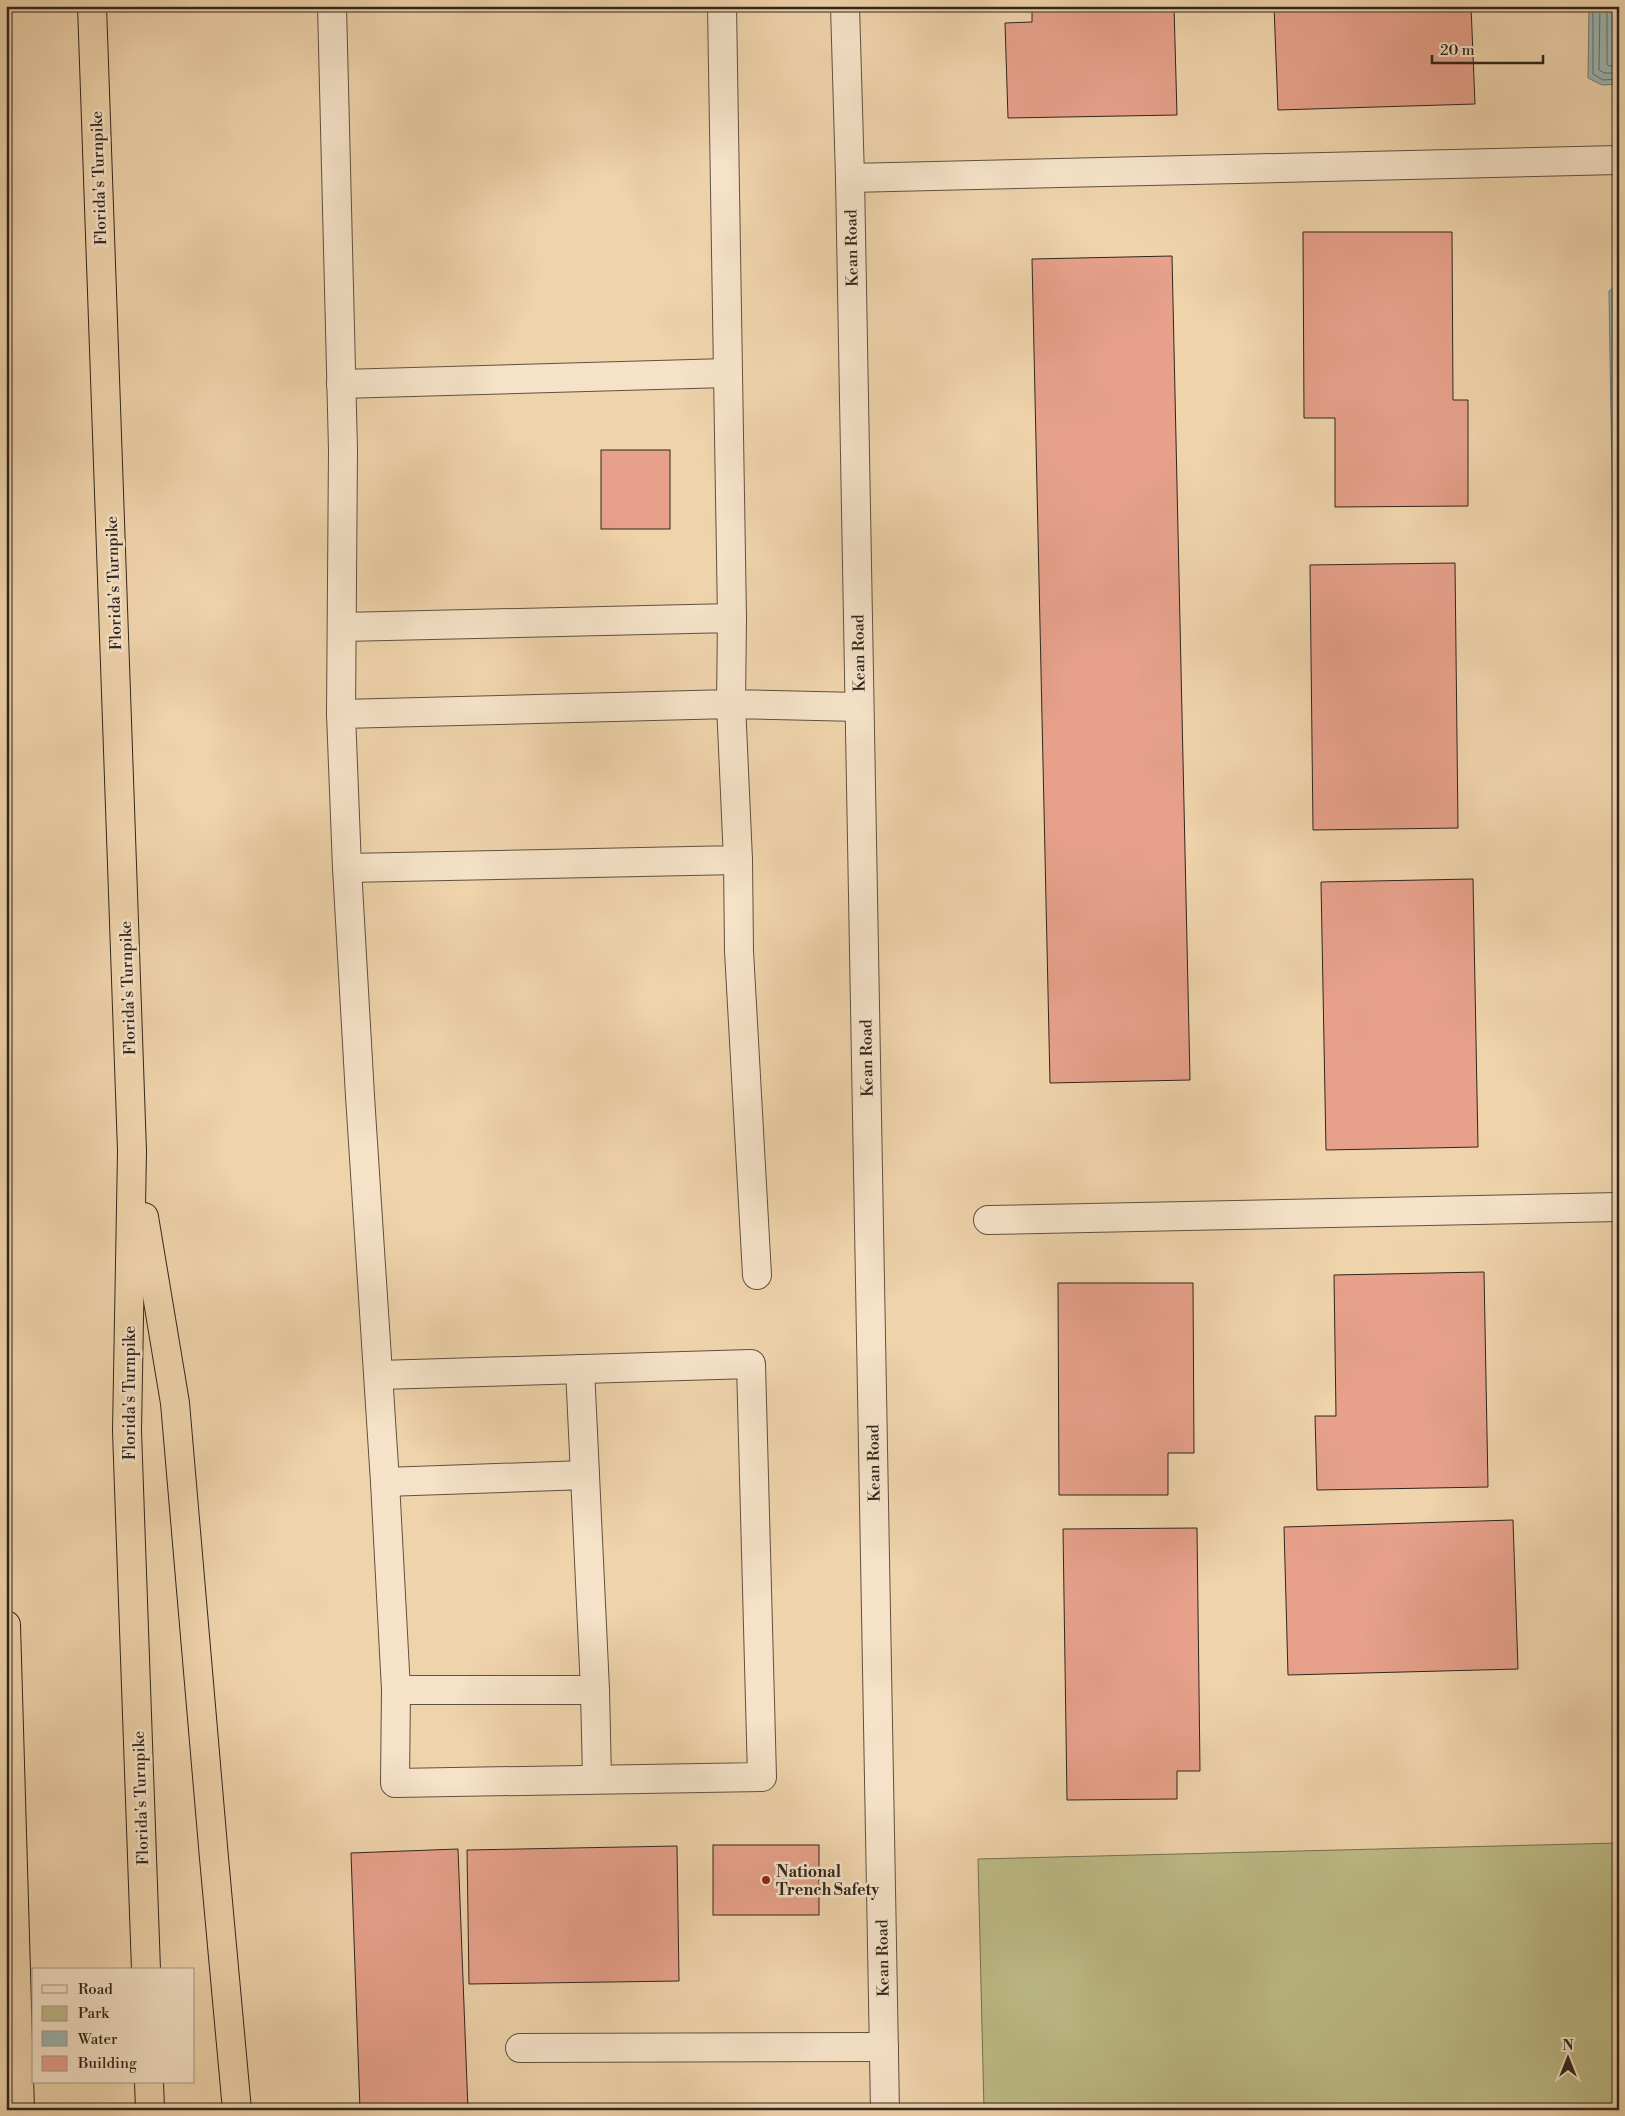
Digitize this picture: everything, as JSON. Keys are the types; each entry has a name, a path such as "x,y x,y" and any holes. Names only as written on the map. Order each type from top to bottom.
{"highway":[{"name":"Florida's Turnpike","path":"92,6 132,1151 127,1431 146,1968"},
{"path":"132,1151 175,1403 237,2110"},
{"path":"6,1625 20,2110"},
{"path":"149,2084 150,2110"}],"street":[{"path":"332,6 343,450 341,714 360,1096 379,1374 396,1690 395,1782 762,1777 751,1364 379,1374"},
{"path":"722,6 732,618 731,704 738,860 739,951 756,1275"},
{"name":"Kean Road","path":"845,6 850,178 885,2110"},
{"path":"850,178 1619,160"},
{"path":"341,384 727,373"},
{"path":"342,627 732,618"},
{"path":"341,714 731,704 859,707"},
{"path":"348,868 738,860"},
{"path":"988,1220 1619,1207"},
{"path":"580,1369 595,1690 597,1780"},
{"path":"385,1482 585,1475"},
{"path":"396,1690 595,1690"},
{"path":"520,2048 884,2047"}],"green space":[{"path":"1619,1843 1619,2110 984,2110 978,1859"}],"water":[{"path":"1589,6 1619,6 1619,84 1602,85 1588,78"},
{"path":"1619,284 1619,913 1609,291"}],"building":[{"path":"1032,6 1174,6 1177,115 1008,118 1005,23 1032,22"},
{"path":"1274,6 1471,6 1475,104 1278,110"},
{"path":"1303,232 1452,232 1453,400 1468,400 1468,506 1335,507 1335,418 1304,418"},
{"path":"1172,256 1190,1080 1050,1083 1032,259"},
{"path":"601,450 670,450 670,529 601,529"},
{"path":"1455,563 1458,828 1313,830 1310,565"},
{"path":"1473,879 1478,1147 1326,1150 1321,882"},
{"path":"1484,1272 1488,1487 1317,1490 1315,1416 1336,1416 1334,1275"},
{"path":"1058,1283 1193,1283 1194,1453 1168,1453 1168,1495 1059,1495"},
{"path":"1513,1520 1518,1669 1288,1675 1284,1527"},
{"path":"1197,1528 1200,1771 1177,1771 1177,1799 1067,1800 1063,1529"},
{"name":"National Trench Safety","path":"713,1845 819,1845 819,1915 713,1915"},
{"path":"677,1846 679,1981 469,1984 467,1850"},
{"path":"458,1849 468,2110 360,2110 351,1853"}],"place":[{"name":"National Trench Safety","path":"766,1880"}]}
